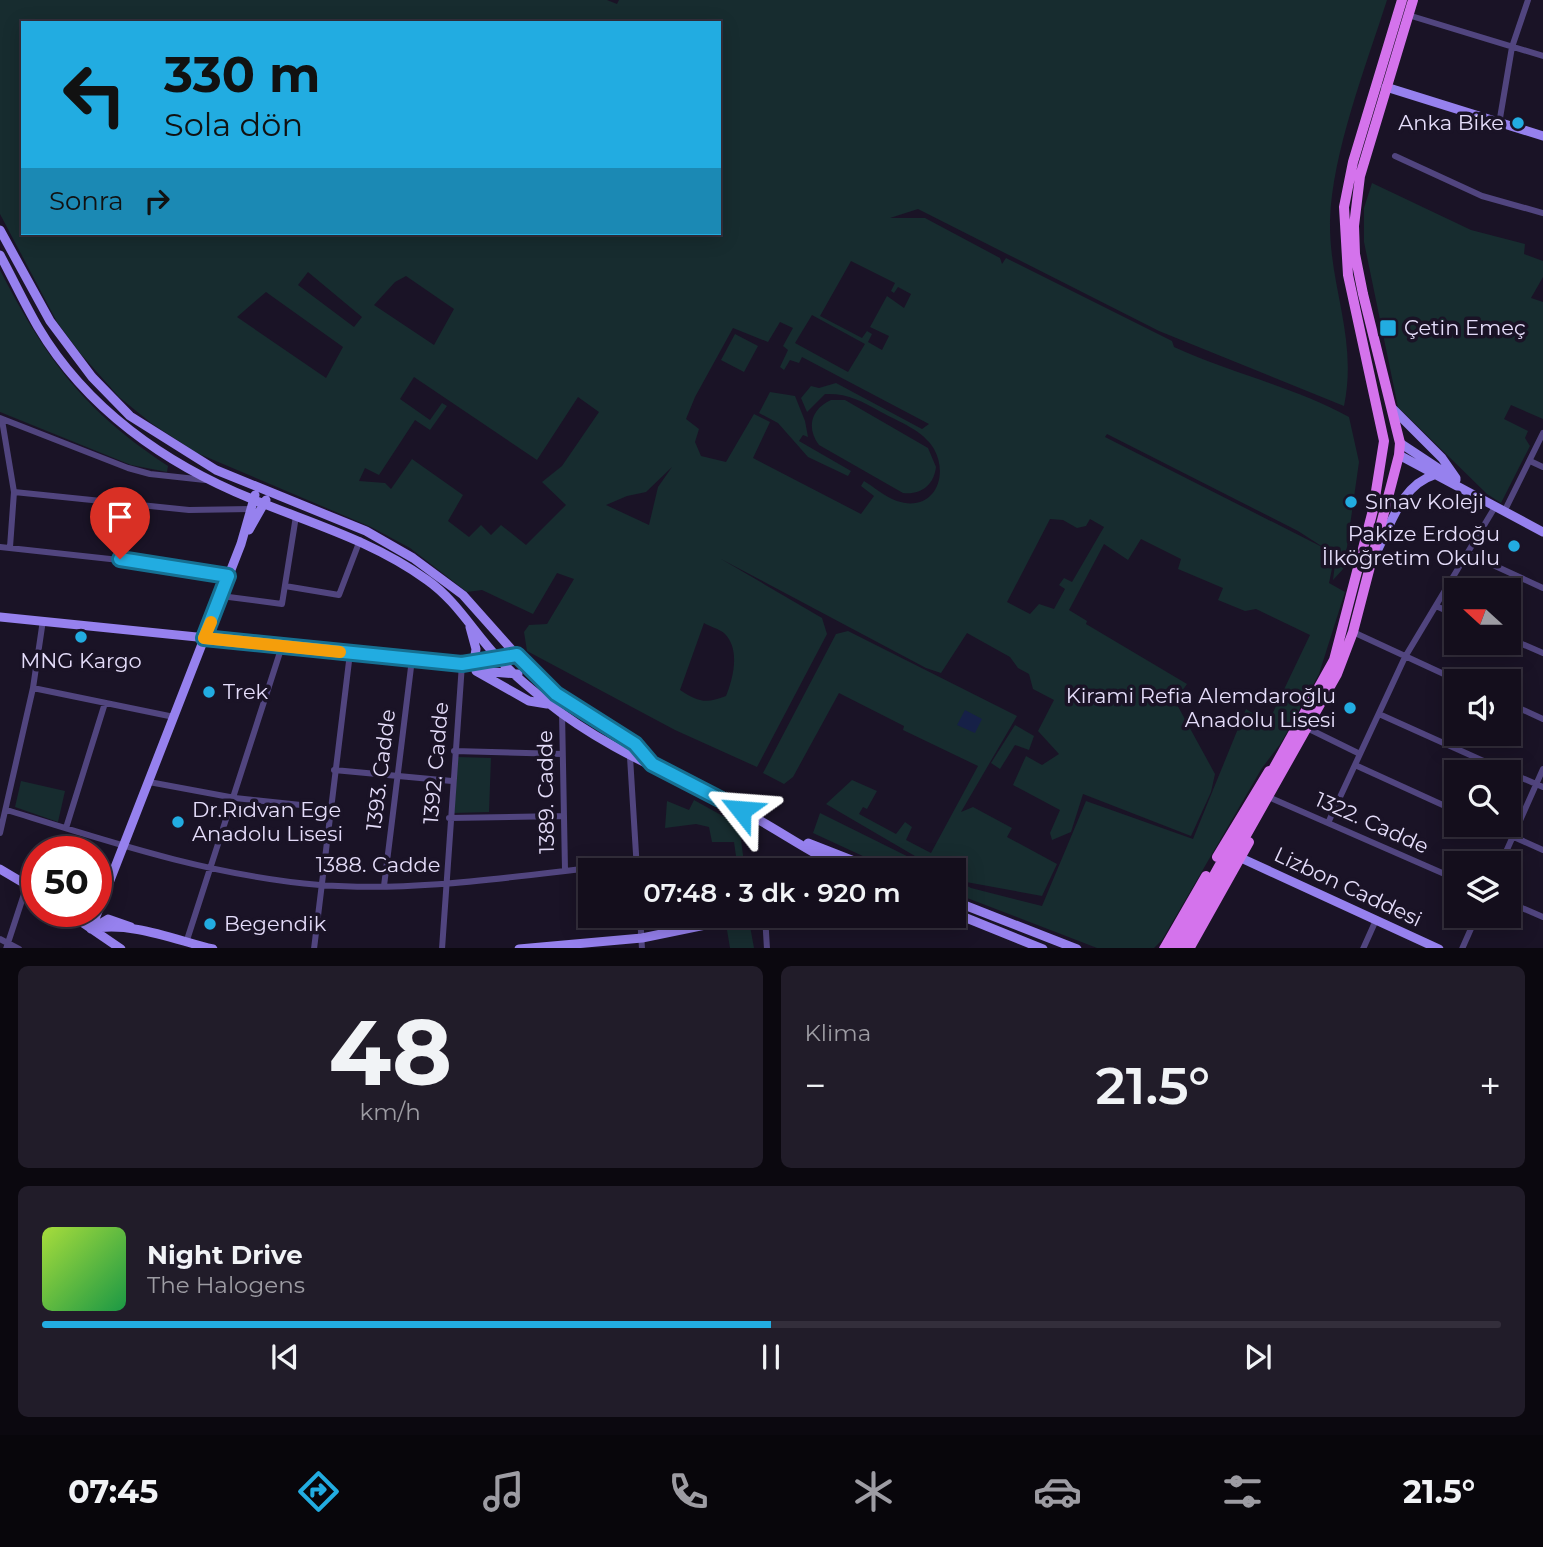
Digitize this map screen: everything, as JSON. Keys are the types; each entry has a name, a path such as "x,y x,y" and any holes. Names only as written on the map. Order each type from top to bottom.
{"main road":[{"path":"1166,948 1269,781 1307,728 1337,674 1353,632 1399,455 1400,443 1355,254 1354,226 1360,176 1402,0"},
{"path":"1182,948 1284,759 1337,653 1373,510 1384,441 1348,275 1343,230 1348,181 1413,0"},
{"path":"1381,85 1543,136"},
{"path":"0,230 50,321 110,397 130,416 192,457 259,489 366,531 413,558 463,595 529,669 573,706 635,744 652,764"},
{"path":"0,255 39,327 83,388 139,438 252,504 265,504 360,540 426,579 454,604 499,660 550,705 630,757 652,764 793,837 842,858"},
{"path":"1392,408 1442,458 1459,482"},
{"path":"1384,441 1400,443 1495,507"},
{"path":"1383,454 1399,455 1543,532"},
{"path":"1371,561 1410,489 1422,478 1434,475"},
{"path":"92,929 241,544 259,489"},
{"path":"241,544 270,493"},
{"path":"454,604 463,595"},
{"path":"0,617 462,664 517,674 529,669"},
{"path":"469,622 476,649 475,666"},
{"path":"475,666 517,655"},
{"path":"475,666 529,701 550,705"},
{"path":"1189,948 1273,799 1284,759"},
{"path":"793,837 821,858"},
{"name":"Lizbon Caddesi","path":"1241,858 1440,948"},
{"path":"0,869 21,881"},
{"path":"966,906 1077,948"},
{"path":"966,918 1043,948"},
{"path":"92,929 108,919 137,930 213,948"},
{"path":"89,927 121,948"},
{"path":"519,948 642,943 702,928"}],"street":[{"path":"1499,124 1512,47 1528,0"},
{"path":"1408,15 1543,56"},
{"path":"1395,156 1482,196 1543,213"},
{"path":"1,419 128,468 150,474 208,480"},
{"path":"1,419 14,492 10,547"},
{"path":"1504,512 1543,432"},
{"path":"1530,461 1543,467"},
{"path":"14,492 179,509 252,504"},
{"path":"1328,823 1405,657 1495,507"},
{"path":"221,596 282,604 296,516"},
{"path":"285,586 339,595 360,540"},
{"path":"0,547 156,564 228,576"},
{"path":"1467,554 1543,588"},
{"path":"1436,606 1444,610"},
{"path":"0,833 33,688 43,620"},
{"path":"1353,632 1444,674"},
{"path":"1521,644 1543,653"},
{"path":"187,943 282,646"},
{"path":"314,948 350,653"},
{"name":"1393. Cadde","path":"384,886 412,659"},
{"name":"1392. Cadde","path":"442,948 444,883 462,664"},
{"path":"33,688 174,717"},
{"path":"66,828 105,703"},
{"path":"1521,709 1543,719"},
{"name":"1389. Cadde","path":"562,712 565,870"},
{"path":"1378,714 1481,760"},
{"path":"1307,728 1360,754"},
{"path":"454,751 562,754"},
{"path":"630,757 636,858"},
{"path":"1355,765 1444,806"},
{"path":"1521,821 1540,786 1543,769"},
{"path":"334,770 452,781"},
{"path":"1521,778 1540,786"},
{"path":"149,782 235,798 330,808"},
{"name":"1322. Cadde","path":"1273,799 1444,874"},
{"name":"1388. Cadde","path":"7,810 211,870 322,885 444,883 578,869"},
{"path":"449,818 563,816"},
{"path":"1506,851 1512,837 1543,850"},
{"path":"7,946 21,903"},
{"path":"1521,908 1543,917"},
{"path":"1363,948 1376,920"},
{"path":"766,928 767,948"},
{"path":"1462,948 1471,928"},
{"path":"0,939 7,946 19,948"}],"green space":[{"path":"0,0 607,0 617,4 619,0 1387,0 1351,110 1332,195 1331,245 1348,358 1344,406 1159,331 918,209 890,218 925,218 1000,258 1002,264 1006,258 1172,341 1174,347 1306,397 1349,417 1359,462 1344,568 1333,580 1336,556 1332,553 1334,559 1329,583 1345,592 1319,674 1281,743 1262,768 1162,940 1154,948 1097,948 966,898 966,885 1042,906 1086,801 1193,839 1246,709 1268,723 1310,635 1256,609 1245,611 1218,600 1223,588 1178,569 1181,559 1141,539 1128,560 1104,544 1069,610 1087,621 1086,624 1187,684 1175,701 1215,774 1211,792 1191,836 1083,794 1071,832 1052,840 1050,833 1060,810 1013,785 1026,756 1042,765 1059,754 1038,731 1054,700 1033,689 1029,674 1018,668 1010,657 967,633 941,673 926,668 721,559 822,618 827,634 757,767 675,730 527,651 524,632 529,625 547,624 574,579 557,573 533,614 482,590 467,592 410,548 371,527 197,453 151,423 119,397 57,322 0,214","holes":["851,261 895,283 891,291 894,293 898,287 911,294 904,308 887,296 870,327 889,336 882,350 868,342 872,334 867,331 862,338 820,316","308,272 362,317 354,327 298,285","406,276 454,309 434,345 374,305 395,282","266,292 343,347 326,378 237,317","812,315 865,344 848,372 795,343","780,322 793,328 783,346 788,350 780,367 784,370 790,360 799,363 802,357 929,424 922,429 836,383 819,388 811,386 801,398 807,412 825,394 847,396 917,432 929,442 938,460 940,471 935,490 920,502 909,503 897,501 864,481 861,486 874,496 861,514 753,458 770,422 754,414 726,462 701,456 695,442 699,429 686,419 733,328 768,342","414,377 537,460 578,397 599,412 562,466 542,482 566,505 526,545 501,525 491,535 481,525 469,537 448,521 463,495 412,459 391,489 385,483 359,481 365,468 379,475 415,420 430,430 447,406 442,403 430,420 400,399","1107,434 1298,531 1326,549 1105,437","672,467 658,487 649,525 606,505 646,492","1050,519 1063,520 1077,528 1086,526 1090,519 1104,527 1072,582 1064,578 1059,585 1065,589 1054,609 1039,604 1030,614 1007,602","704,623 724,633 734,655 733,673 726,696 707,701 680,690"]},
{"path":"1372,183 1471,230 1525,244 1524,254 1543,261 1543,277 1531,298 1543,302 1543,419 1511,405 1504,419 1528,431 1525,438 1530,446 1501,503 1487,494 1398,407 1364,242 1364,208"},
{"path":"0,270 34,330 69,380 112,424 168,466 167,472 131,465 0,412"},
{"path":"735,334 758,346 744,372 721,360"},
{"path":"770,392 795,396 808,437 803,435 799,441 851,471 848,476 808,457 778,423 759,413"},
{"path":"831,400 845,400 928,448 936,467 933,479 926,488 903,493 819,445 813,432 813,420 819,408"},
{"path":"848,631 1017,716 961,812 973,807 1012,828 1007,837 1057,864 1042,896 966,882 966,858 918,858 826,804 852,780 877,791 867,809 863,807 859,814 896,834 905,822 912,827 906,840 931,853 978,766 903,730 904,726 839,693 793,777 784,784 763,773 836,634"},
{"path":"1015,725 1034,736 1029,750 1015,745 1000,769 991,763"},
{"path":"458,757 491,758 489,812 454,813"},
{"path":"21,781 65,791 58,822 15,807"},
{"path":"694,800 739,825 743,858 736,858 734,842 712,842 709,827 696,824 665,828 667,801 689,810"},
{"path":"820,813 911,858 867,858 813,833"},
{"path":"750,928 754,948 730,948 727,930"}],"water":[{"path":"965,710 982,719 975,733 957,725"}],"slow traffic":[{"path":"211,622 204,638 340,652"}],"place":[{"name":"Anka Bike","path":"1518,123"},
{"name":"Çetin Emeç","path":"1388,328"},
{"name":"Sınav Koleji","path":"1351,502"},
{"name":"Pakize Erdoğu İlköğretim Okulu","path":"1514,546"},
{"name":"MNG Kargo","path":"81,637"},
{"name":"Trek","path":"209,692"},
{"name":"Kirami Refia Alemdaroğlu Anadolu Lisesi","path":"1350,708"},
{"name":"Dr.Rıdvan Ege Anadolu Lisesi","path":"178,822"},
{"name":"Begendik","path":"210,924"}],"route":[{"path":"120,559 228,576 204,638 462,664 517,655 556,694 635,744 652,764 741,810"}]}
